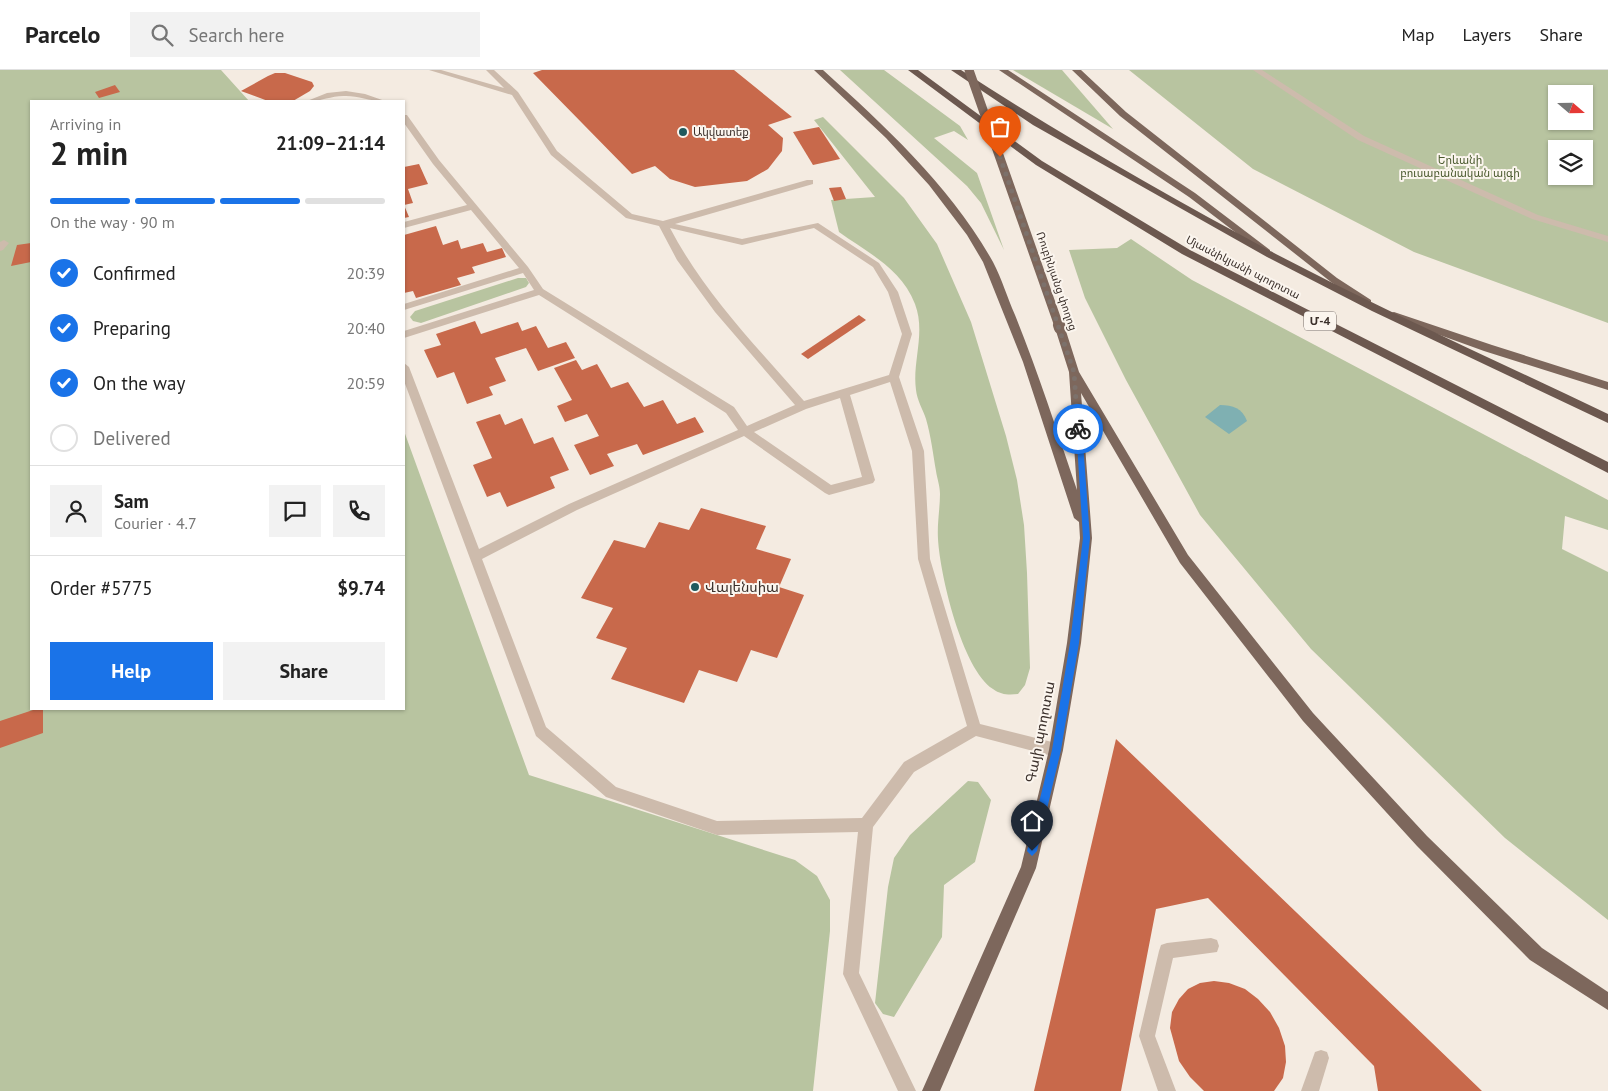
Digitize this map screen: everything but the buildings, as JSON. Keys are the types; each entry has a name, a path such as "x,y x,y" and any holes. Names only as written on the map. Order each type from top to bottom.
{"highway":[{"name":"Մյասնիկյանի պողոտա","path":"912,70 1039,163 1186,252 1608,468"},
{"name":"Մյասնիկյանի պողոտա","path":"955,70 1036,123 1271,255 1376,308 1608,419"}],"main road":[{"path":"818,70 849,97 932,181 988,263 1023,347 1086,538"},
{"name":"Ռուբինյանց փողոց","path":"969,70 1074,372 1086,538"},
{"path":"1003,70 1192,195 1271,255"},
{"path":"1076,70 1123,114 1334,280 1376,308 1488,348 1608,386"},
{"path":"1074,372 1184,559 1308,717 1422,841 1536,954 1608,1002"},
{"name":"Գայի պողոտա","path":"931,1091 1028,868 1056,750 1074,643 1086,538"}],"lane":[{"path":"432,70 515,94"},
{"path":"490,70 515,94 554,153 629,216 742,242 815,225 876,265 893,292 907,334 894,377 918,451 924,559 975,729"},
{"path":"1257,70 1361,138 1535,217 1608,239"},
{"path":"313,100 335,92 346,92 377,100"},
{"path":"405,118 436,162 525,269 540,291 730,410 745,431 829,490 868,480 844,392"},
{"path":"662,224 810,182"},
{"path":"405,225 472,207"},
{"path":"662,224 682,260 719,310 802,406"},
{"path":"405,306 525,269"},
{"path":"405,335 540,291"},
{"path":"405,370 541,731 612,792 717,828 866,825"},
{"path":"475,557 573,507 802,406 894,377"},
{"path":"907,1091 851,974 866,825 908,768 975,729 1056,750"},
{"path":"1167,1091 1148,1036 1167,951 1211,946"},
{"path":"1310,1091 1321,1058"}],"green space":[{"path":"0,70 221,70 248,100 30,100 30,710 405,710 405,434 529,775 795,860 817,876 830,900 830,931 813,1091 0,1091"},
{"path":"840,70 884,70 960,126 968,140 954,131 934,138 977,173 1004,250 981,203 967,186"},
{"path":"1013,70 1062,70 1113,129"},
{"name":"Երևանի բուսաբանական այգի","path":"1129,70 1608,70 1608,323 1414,252 1253,169"},
{"path":"823,117 904,198 937,244 971,322 1006,436 1017,480 1024,525 1030,668 1025,685 1018,694 999,692 982,678 972,662 955,620 948,597 940,555 938,533 940,488 928,425 916,390 915,379 919,337 918,315 909,291 892,271 883,262 839,232 831,200 875,197 814,120"},
{"path":"1131,239 1192,280 1608,500 1608,530 1565,516 1562,549 1608,572 1608,920 1505,838 1311,649 1200,515 1126,380 1085,298 1069,250 1117,248"},
{"path":"518,278 526,278 529,283 526,287 421,323 413,321 410,317 415,311"},
{"path":"968,781 978,782 991,800 975,862 944,885 942,937 894,1017 883,1014 875,1003 888,887 894,858 910,835"}],"water":[{"path":"1220,405 1240,410 1247,421 1229,434 1205,417"}],"way so far":[{"path":"1000,157 1074,372 1078,429"}],"place":[{"name":"Ակվատեք","path":"683,132"},
{"name":"Վալենսիա","path":"695,587"}],"route":[{"path":"1032,851 1056,750 1074,643 1080,594 1086,538 1078,429"}]}
